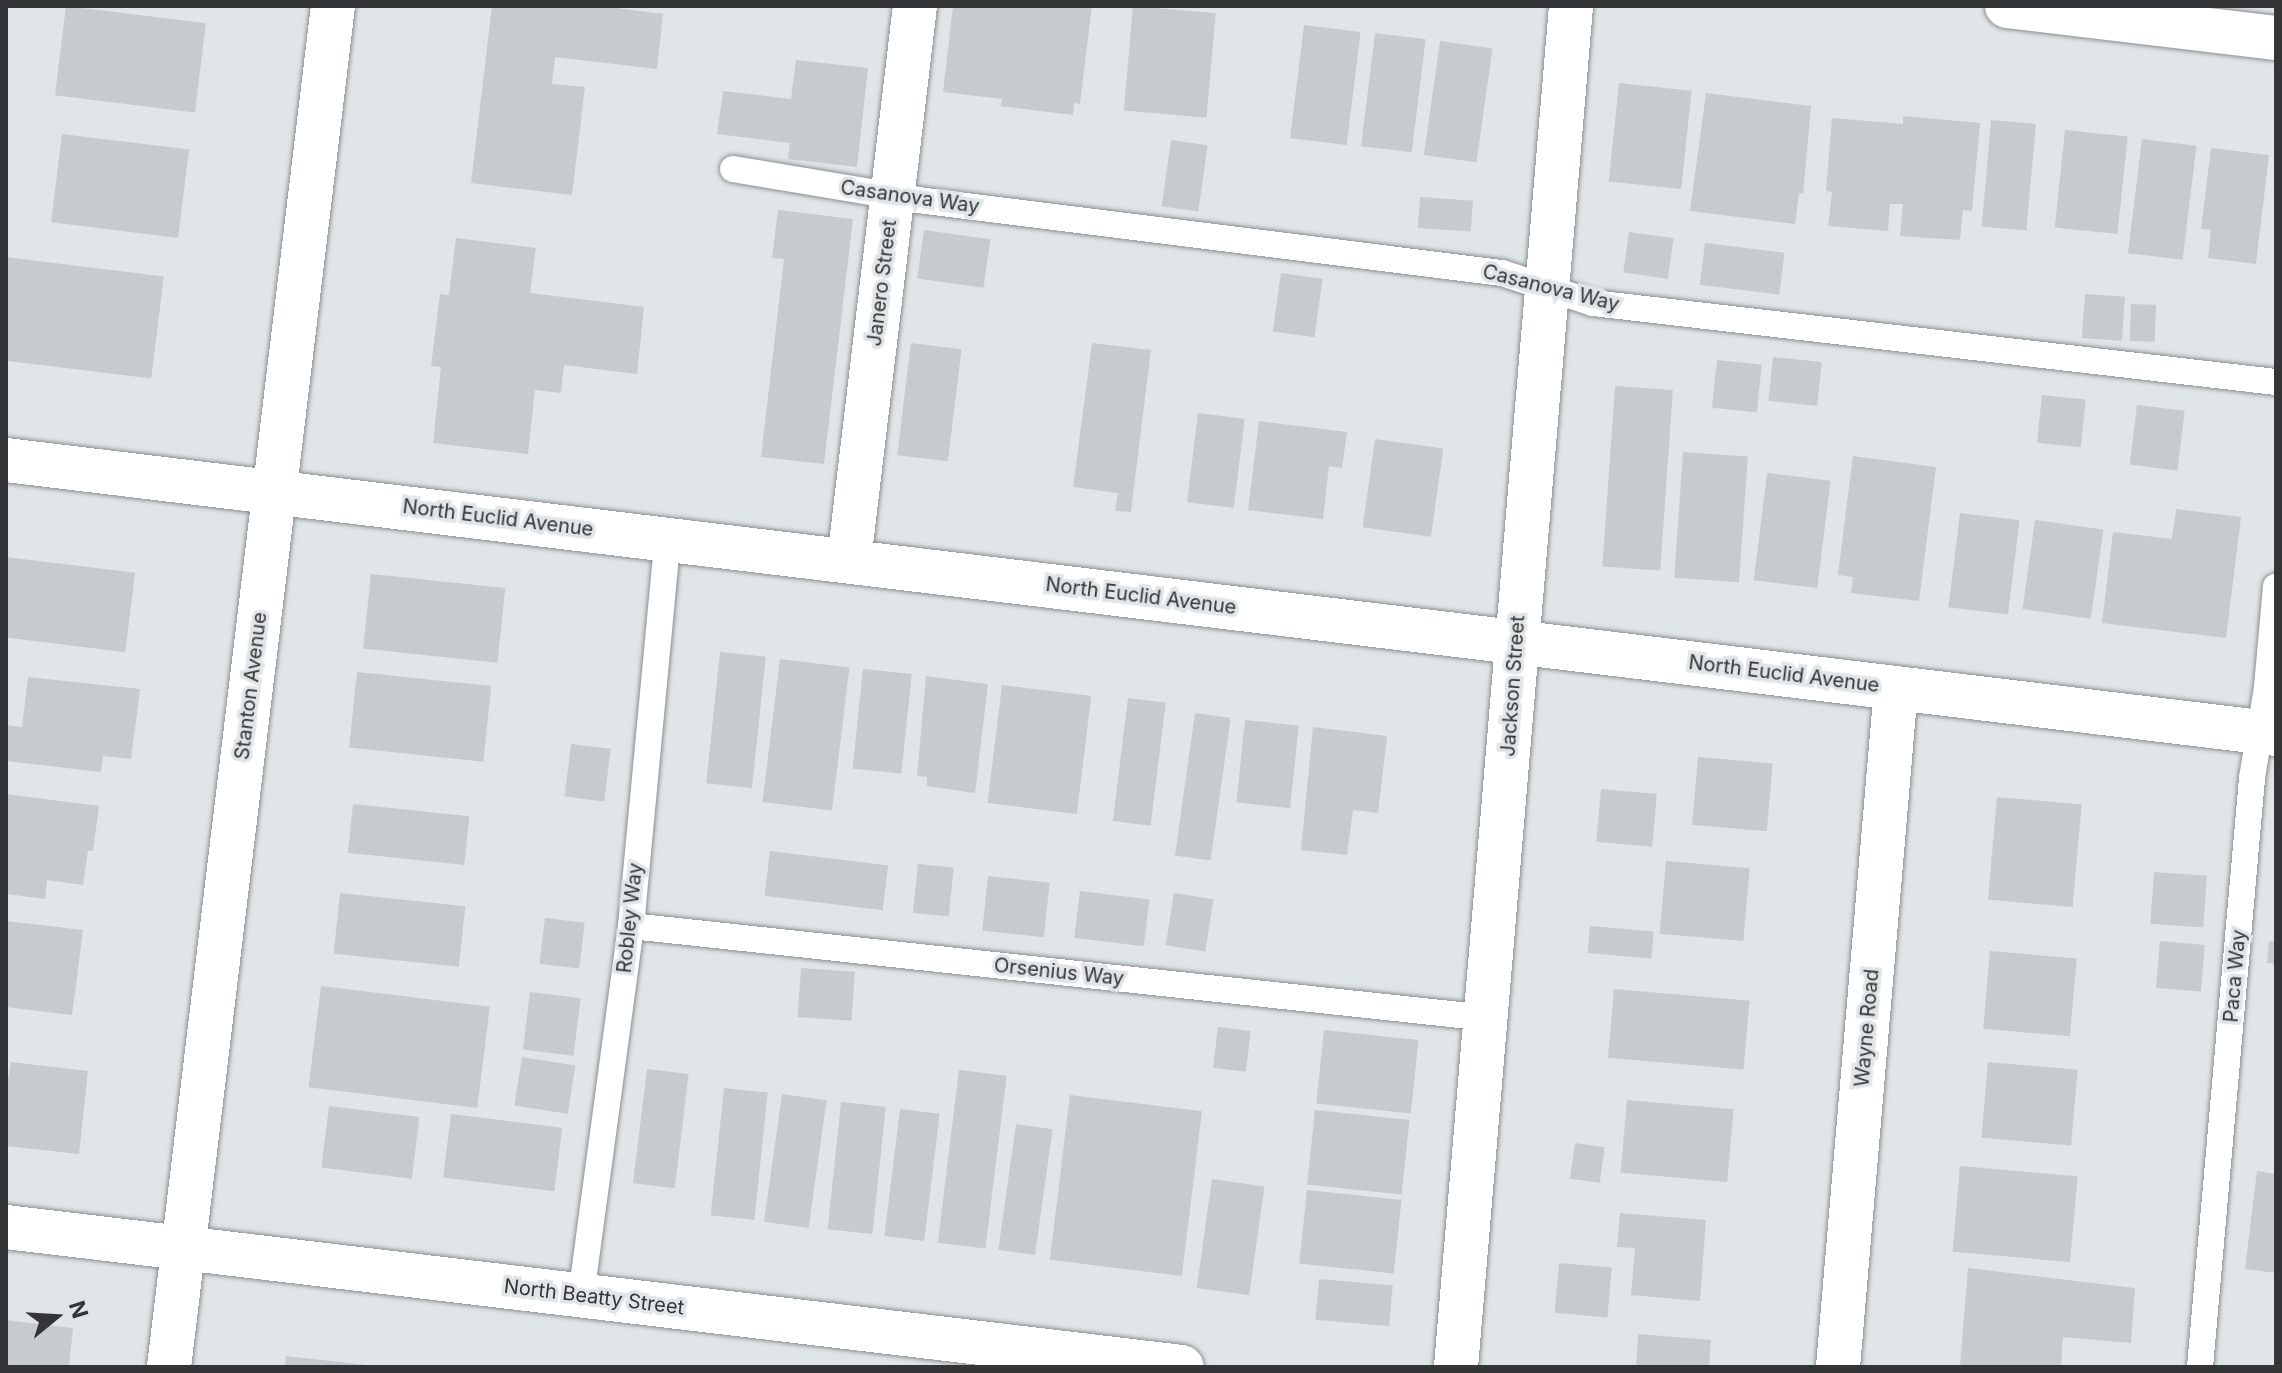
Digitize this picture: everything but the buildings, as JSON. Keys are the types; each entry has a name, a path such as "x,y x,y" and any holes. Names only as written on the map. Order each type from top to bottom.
{"street":[{"name":"Stanton Avenue","path":"169,1367 333,6"},
{"name":"Janero Street","path":"849,561 915,6"},
{"name":"Jackson Street","path":"1456,1367 1571,6"},
{"path":"2007,6 2276,38"},
{"name":"North Euclid Avenue","path":"6,460 2268,733"},
{"name":"Wayne Road","path":"1838,1367 1896,688"},
{"name":"North Beatty Street","path":"6,1227 1182,1367"}],"lane":[{"name":"Casanova Way","path":"733,169 893,196 1502,273 1593,303 2276,382"},
{"name":"Robley Way","path":"581,1296 631,926 668,538"},
{"name":"Paca Way","path":"2200,1367 2252,778 2268,733 2276,586"},
{"name":"Orsenius Way","path":"631,926 1487,1018"}]}
